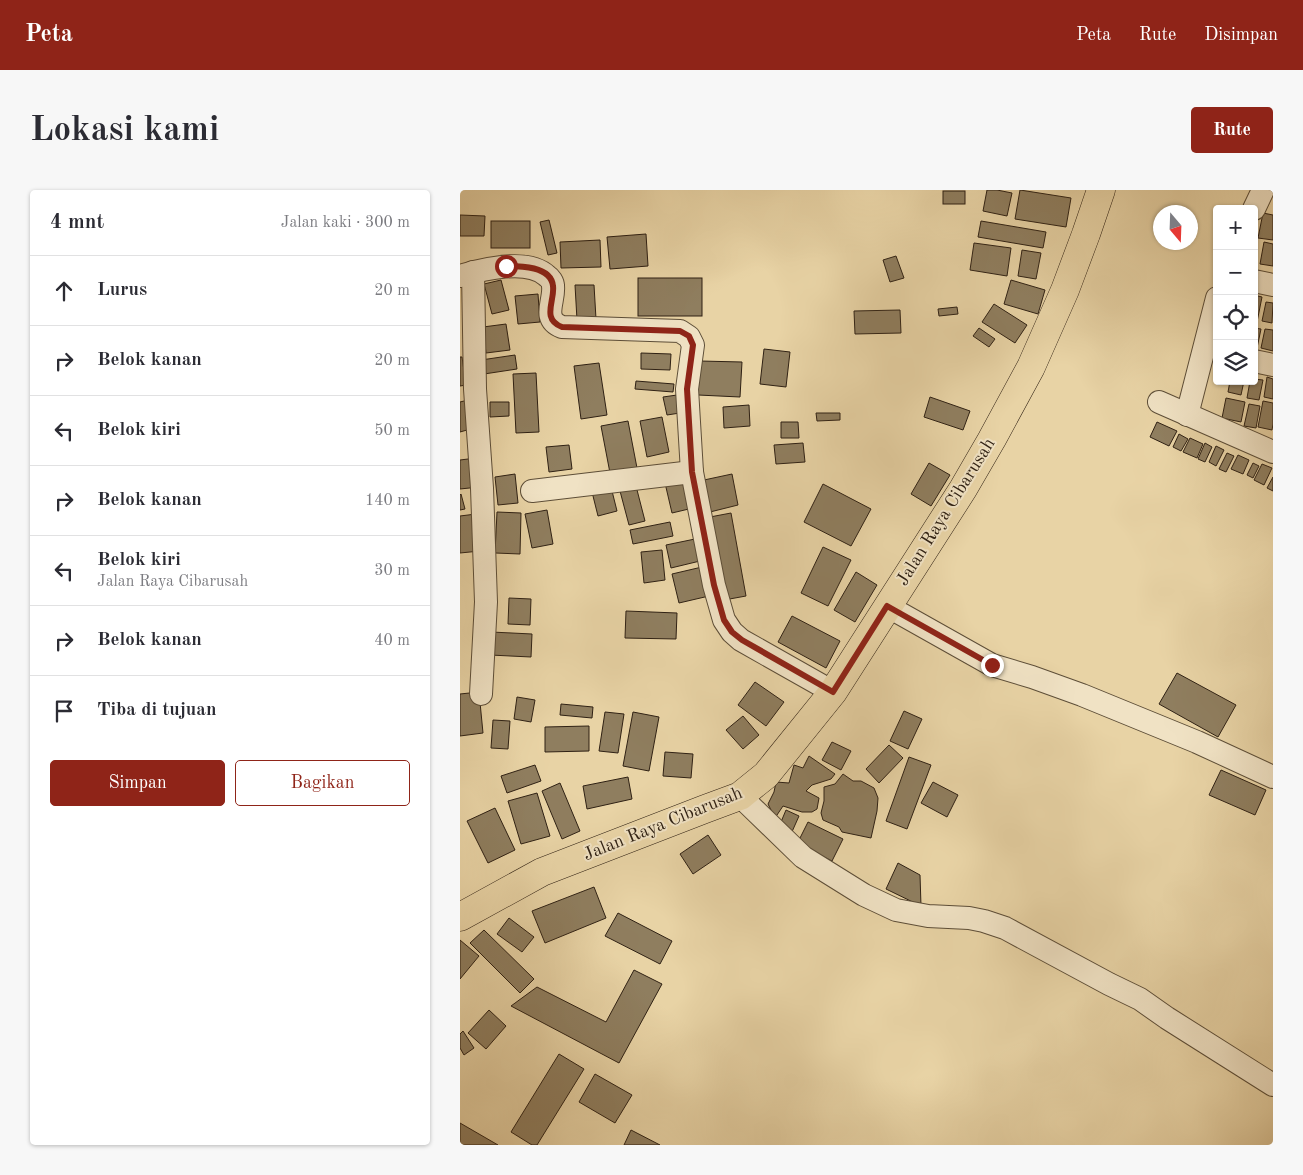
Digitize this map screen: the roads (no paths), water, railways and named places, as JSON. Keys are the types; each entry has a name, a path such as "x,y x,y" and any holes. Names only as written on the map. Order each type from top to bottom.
{"main road":[{"name":"Jalan Raya Cibarusah","path":"460,916 542,872 740,796 766,775 833,692 963,489 1031,367 1065,290 1101,190"}],"street":[{"path":"481,694 486,602 482,488 467,274 506,266 524,266 540,270 546,275 553,286 550,312 552,320 562,327 680,331 689,336 693,345 687,389 692,472 714,585 724,620 732,632 742,640 833,692"},
{"path":"1258,282 1273,285"},
{"path":"1187,415 1210,350 1213,328"},
{"path":"1258,362 1273,365"},
{"path":"1160,402 1273,452"},
{"path":"532,491 692,472"},
{"path":"887,606 992,665 1032,677 1091,699 1197,742 1273,776"},
{"path":"740,796 803,857 864,895 896,910 928,916 969,918 1005,928 1109,984 1140,998 1167,1018 1273,1085"}]}
